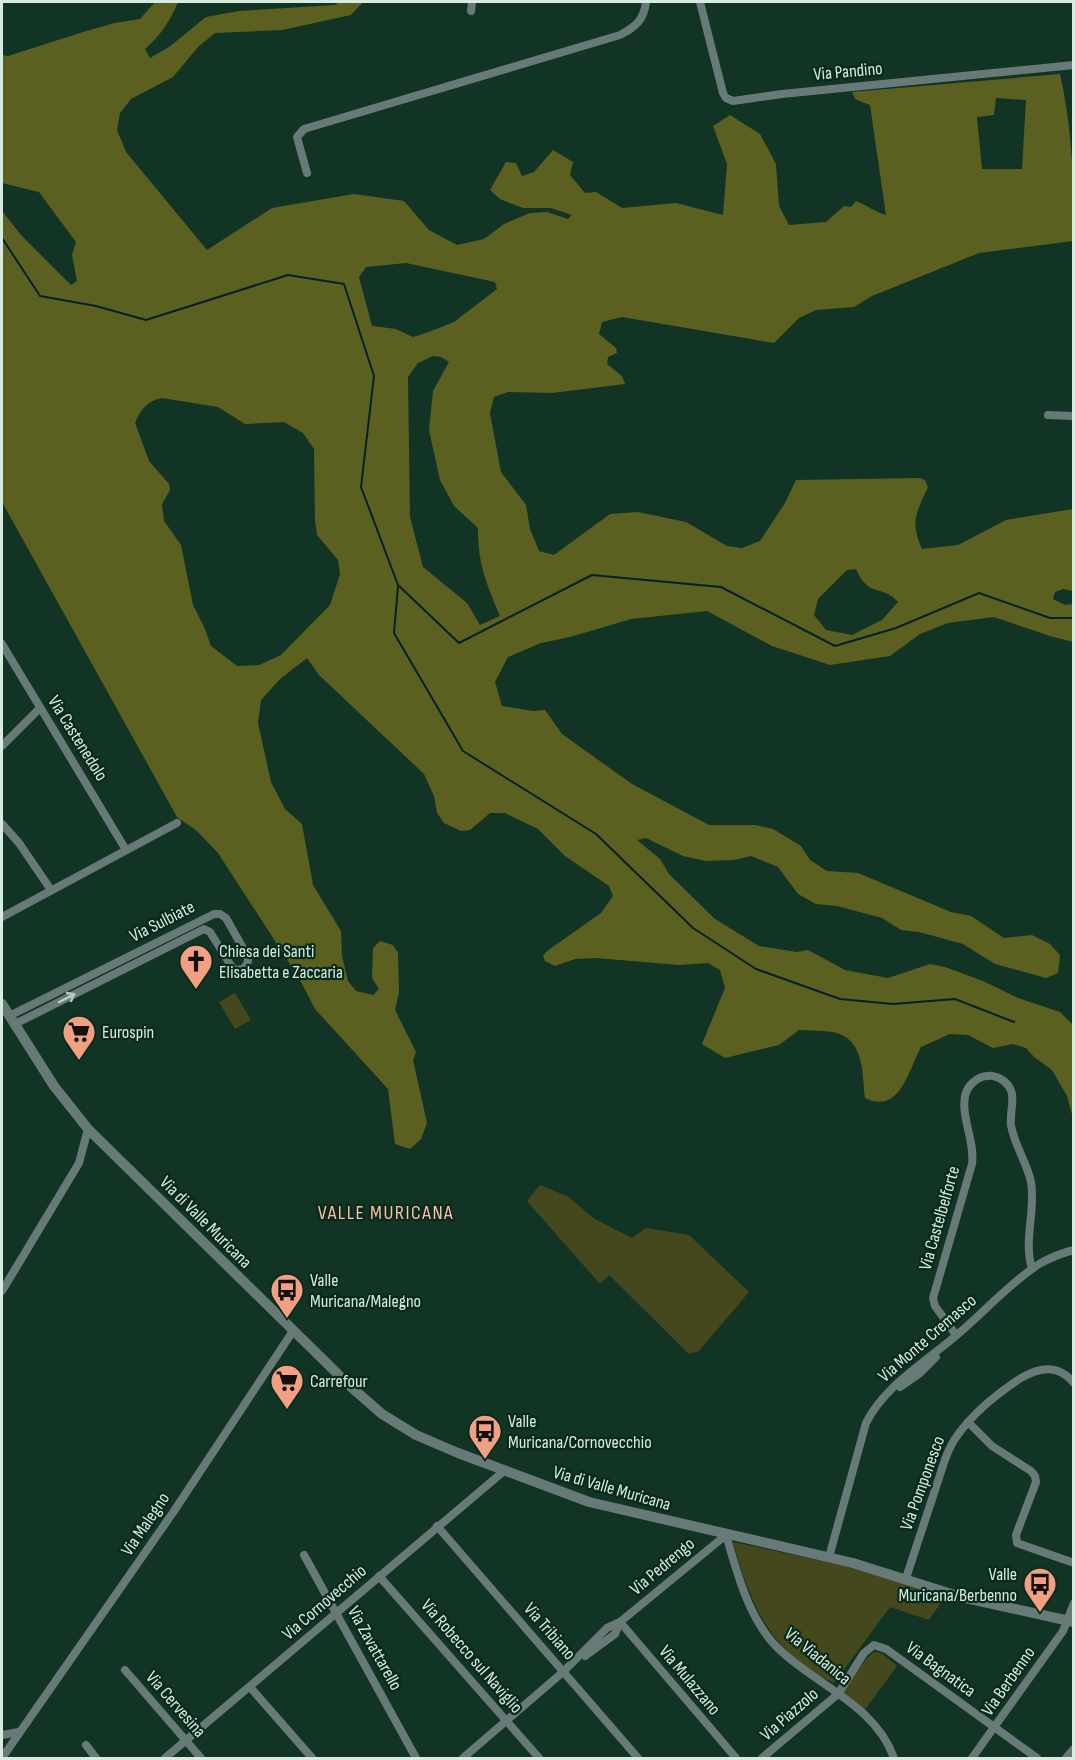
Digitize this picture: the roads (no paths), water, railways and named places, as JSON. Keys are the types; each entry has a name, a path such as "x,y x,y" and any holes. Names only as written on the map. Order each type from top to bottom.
{"street":[{"path":"307,173 297,136 304,129 620,35 642,19 646,2"},
{"name":"Via Pandino","path":"700,2 723,93 730,100 1074,65"},
{"path":"1048,415 1074,416"},
{"name":"Via Castenedolo","path":"2,644 126,850"},
{"path":"2,746 40,708"},
{"path":"2,917 177,823"},
{"path":"2,824 19,843 51,890"},
{"name":"Via Sulbiate","path":"214,914 220,914 226,918 248,957 245,967 238,970 233,969 210,932 204,930 12,1020 214,914"},
{"name":"Via di Valle Muricana","path":"2,1004 54,1086 88,1129 293,1331 370,1404 401,1427 458,1454 589,1502 829,1557 972,1599 1071,1622"},
{"name":"Via Castelbelforte","path":"956,1335 935,1306 933,1298 972,1164 973,1153 966,1118 965,1096 972,1084 982,1077 995,1076 1002,1080 1012,1093 1011,1126 1031,1183 1028,1252 1032,1269"},
{"path":"2,1291 80,1164 88,1129"},
{"name":"Via Monte Cremasco","path":"829,1557 866,1423 873,1410 889,1393 919,1374 956,1335 1032,1269 1055,1256 1074,1250"},
{"name":"Via Malegno","path":"2,1758 174,1511 293,1331"},
{"name":"Via Pomponesco","path":"906,1578 950,1448 968,1422 1002,1392 1036,1370 1045,1368 1055,1370 1067,1376 1074,1383"},
{"path":"968,1422 992,1446 1031,1471 1035,1476 1036,1485 1016,1535 1017,1543 1074,1563"},
{"name":"Via Cornovecchio","path":"165,1758 504,1471"},
{"name":"Via Tribiano","path":"437,1526 638,1758"},
{"name":"Via Pedrengo","path":"463,1758 563,1672 612,1636 620,1622 726,1535"},
{"name":"Via Viadanica","path":"726,1535 751,1610 762,1629 780,1650 872,1722 894,1758"},
{"name":"Via Zavattarello","path":"304,1555 416,1758"},
{"name":"Via Robecco sul Naviglio","path":"379,1576 539,1758"},
{"path":"1071,1622 1074,1604"},
{"name":"Via Mulazzano","path":"620,1622 736,1758"},
{"name":"Via Berbenno","path":"972,1758 1071,1622"},
{"name":"Via Bagnatica","path":"837,1694 866,1650 878,1645 1037,1758"},
{"name":"Via Cervesina","path":"125,1670 201,1758"},
{"path":"250,1687 312,1758"},
{"name":"Via Piazzolo","path":"762,1758 837,1694"},
{"path":"2,1735 19,1732"},
{"path":"86,1745 96,1758"},
{"path":"1066,1758 1074,1749"}],"waterway":[{"path":"2,238 40,296 96,306 146,320 288,275 344,284 374,376 361,487 398,585 459,643 592,575 721,587 835,646 896,628 979,593 1050,618 1074,618"},
{"path":"398,586 394,633 463,751 596,834 693,928 756,969 840,999 893,1004 955,999 1014,1022"}],"place":[{"name":"Chiesa dei Santi Elisabetta e Zaccaria","path":"196,990"},
{"name":"Eurospin","path":"79,1061"},
{"name":"Valle Muricana/Malegno","path":"287,1319"},
{"name":"Carrefour","path":"287,1410"},
{"name":"Valle Muricana/Cornovecchio","path":"485,1460"},
{"name":"Valle Muricana/Berbenno","path":"1040,1613"}],"district":[{"name":"VALLE MURICANA","path":"386,1212"}]}
